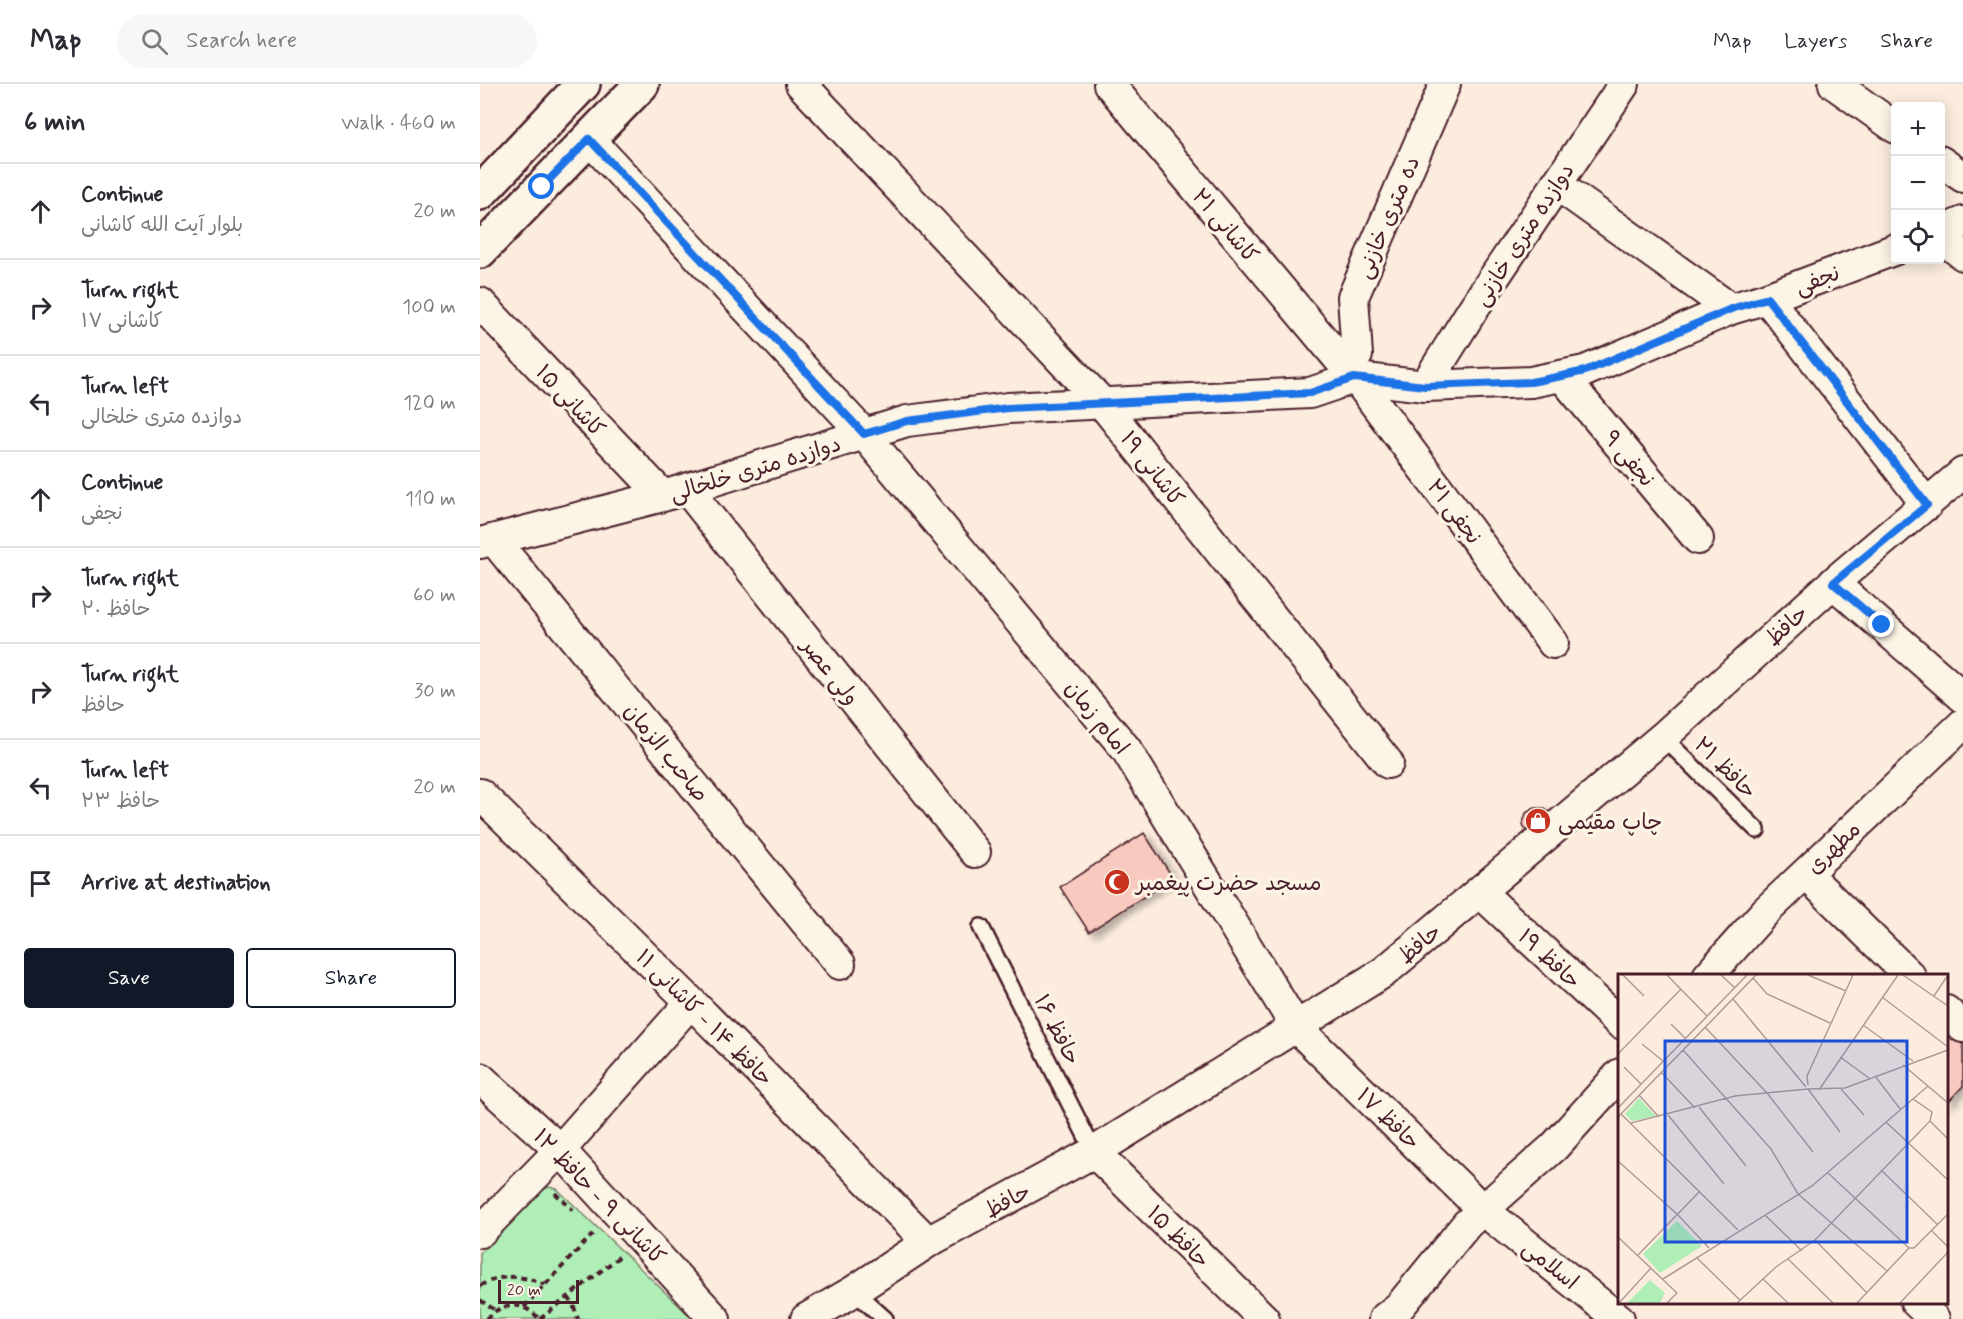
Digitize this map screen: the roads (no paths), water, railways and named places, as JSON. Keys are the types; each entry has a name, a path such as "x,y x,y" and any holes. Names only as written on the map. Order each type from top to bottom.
{"main road":[{"path":"480,193 583,84"},
{"path":"480,251 642,84"}],"street":[{"name":"کاشانی ۱۹","path":"801,84 1102,403 1388,763"},
{"name":"کاشانی ۲۱","path":"1109,84 1354,371"},
{"name":"ده متری خازنی","path":"1354,371 1353,297 1445,84"},
{"name":"دوازده متری خازنی","path":"1425,386 1473,309 1624,84"},
{"path":"1834,84 1891,124"},
{"name":"امام زمان","path":"589,139 864,434 1126,750 1296,1027"},
{"path":"1945,163 1963,177"},
{"path":"1556,184 1731,309"},
{"path":"1945,232 1963,222"},
{"path":"1945,238 1963,255"},
{"name":"نجفی","path":"1354,371 1425,386 1531,382 1585,371 1731,309 1767,298 1891,251"},
{"path":"1767,298 1949,494"},
{"name":"کاشانی ۱۵","path":"480,303 675,493"},
{"name":"دوازده متری خلخالی","path":"487,541 675,493 907,421 1008,408 1310,393 1354,371"},
{"name":"نجفی ۲۱","path":"1354,371 1553,643"},
{"name":"نجفی ۹","path":"1562,376 1698,539"},
{"name":"ولی عصر","path":"675,493 975,852"},
{"name":"حافظ","path":"807,1319 854,1292 928,1242 1094,1152 1384,972 1663,737 1833,583 1949,494"},
{"name":"صاحب الزمان","path":"487,541 840,964"},
{"path":"1833,583 1963,697"},
{"name":"مطهری","path":"1709,974 1765,912 1963,724"},
{"name":"حافظ ۱۴ - کاشانی ۱۱","path":"480,794 691,1002 928,1242"},
{"path":"1806,874 1909,974"},
{"name":"حافظ ۱۹","path":"1480,892 1618,1021"},
{"path":"480,1232 560,1150 691,1002"},
{"path":"1948,1012 1963,1027"},
{"name":"حافظ ۱۷","path":"1296,1027 1483,1210"},
{"path":"1399,1315 1467,1224 1554,1147 1618,1076"},
{"name":"کاشانی ۹ - حافظ ۱۲","path":"480,1078 560,1150 715,1319"},
{"name":"حافظ ۱۵","path":"1094,1152 1264,1319"},
{"name":"اسلامی","path":"1483,1210 1619,1319"},
{"path":"1918,1304 1934,1319"}],"lane":[{"name":"حافظ ۲۱","path":"1663,737 1757,830"},
{"name":"حافظ ۱۶","path":"981,927 1094,1152"},
{"path":"854,1292 885,1319"}],"place":[{"name":"چاپ مقیمی","path":"1538,821"},
{"name":"مسجد حضرت پیغمبر","path":"1117,882"}]}
